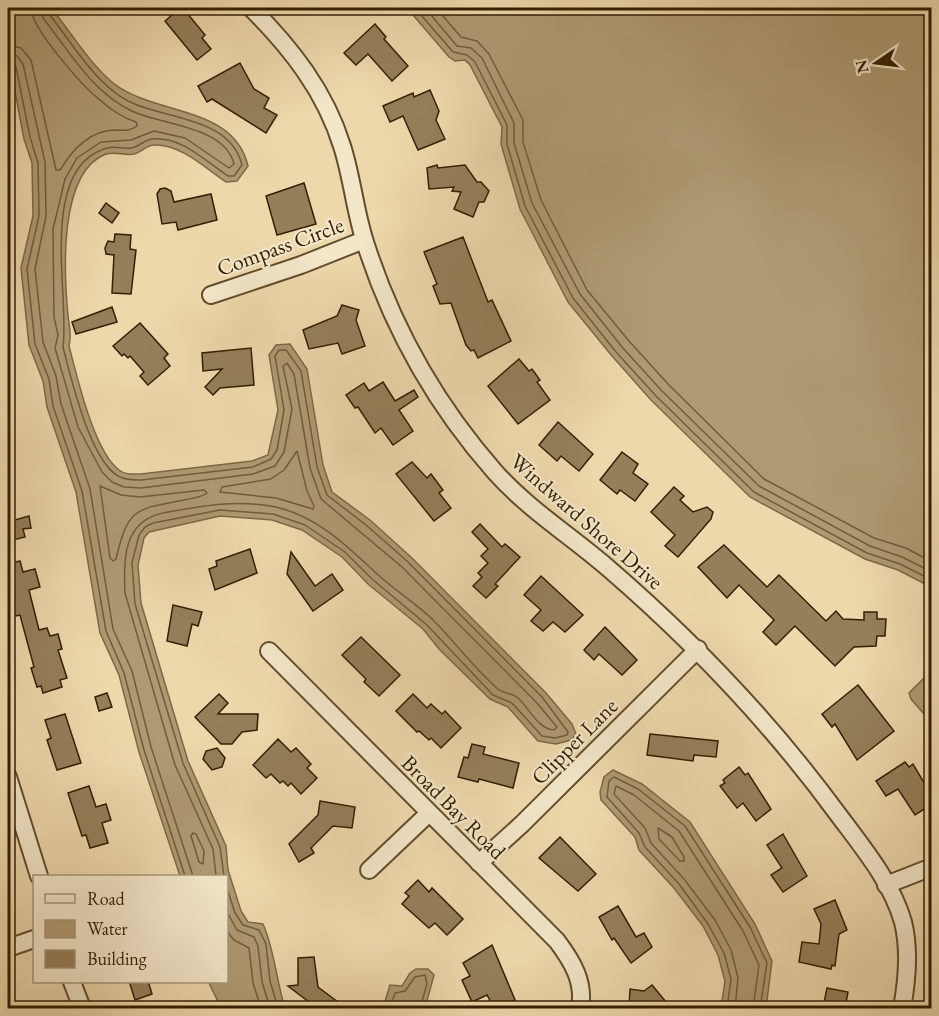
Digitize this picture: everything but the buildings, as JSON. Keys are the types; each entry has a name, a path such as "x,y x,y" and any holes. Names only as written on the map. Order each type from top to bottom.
{"street":[{"name":"Windward Shore Drive","path":"251,8 299,60 331,116 343,146 364,240 400,333 448,411 475,448 527,504 598,558 698,649 779,737 868,855 897,905 907,945 902,1008"},
{"name":"Compass Circle","path":"211,295 301,265 364,240"},
{"name":"Clipper Lane","path":"479,863 522,824 698,649"},
{"name":"Broad Bay Road","path":"269,651 429,814 539,920 571,960 580,988 580,1008"},
{"path":"8,777 39,875"},
{"path":"369,870 429,814"},
{"path":"886,885 932,867"},
{"path":"8,948 33,939"},
{"path":"73,983 82,1008"}],"water":[{"path":"8,8 51,8 88,57 113,83 130,94 191,114 227,132 240,146 248,166 237,181 226,182 174,148 154,145 134,154 106,154 90,164 79,181 72,202 66,251 69,346 94,431 110,461 124,473 141,474 252,461 268,455 278,410 269,355 276,345 290,344 307,369 323,465 332,492 370,520 412,558 546,693 572,724 576,734 571,740 556,744 538,741 508,707 490,699 440,650 423,629 368,584 342,557 302,530 272,520 220,516 149,532 144,538 138,565 141,603 188,761 226,846 228,870 241,911 248,922 263,924 285,1008 221,1008 209,983 228,983 228,875 180,875 139,752 119,675 100,633 76,492 47,407 43,381 29,345 21,268 33,216 32,163 24,139 8,55"},
{"path":"407,8 931,8 931,587 898,570 865,559 750,497 651,400 568,302 520,209 501,144 502,127 470,65 465,60 455,61 449,57"},
{"path":"931,671 931,722 911,699 909,693"},
{"path":"613,770 642,784 690,822 755,924 772,961 766,1008 721,1008 725,981 718,955 703,926 674,888 639,850 635,837 601,800 600,792 604,777"},
{"path":"416,969 428,969 434,975 425,1008 383,1008 390,985 402,986 410,973"}]}
